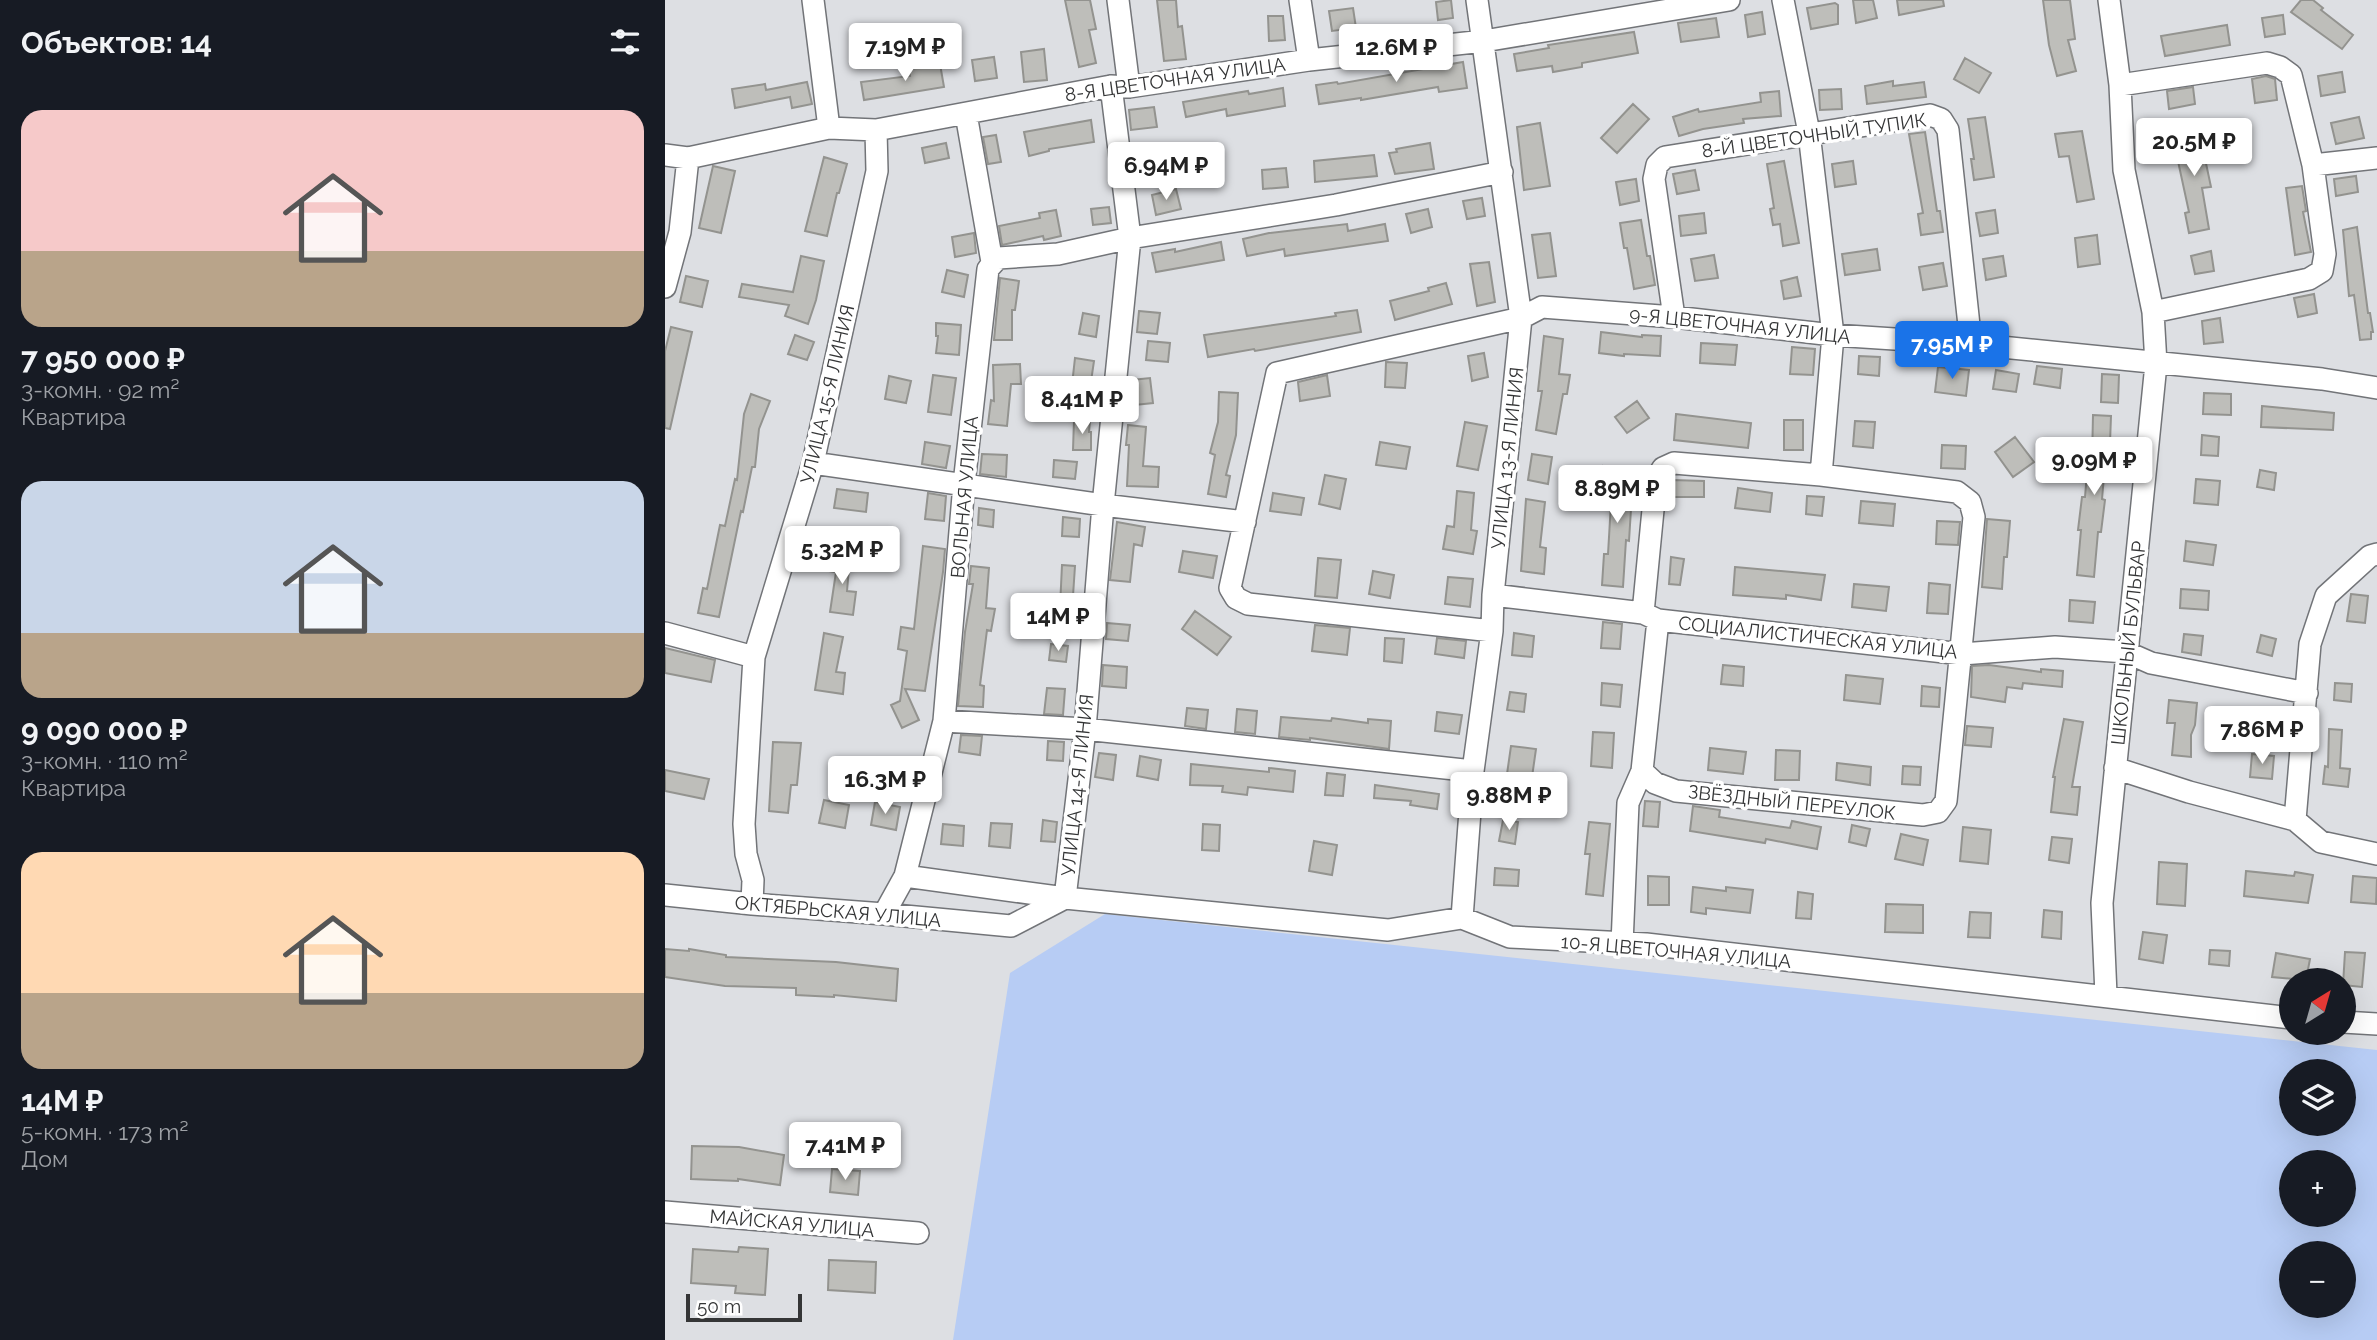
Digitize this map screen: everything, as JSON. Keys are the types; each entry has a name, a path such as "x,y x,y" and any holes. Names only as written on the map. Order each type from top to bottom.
{"street":[{"path":"813,0 829,128"},
{"name":"УЛИЦА 14-Я ЛИНИЯ","path":"1065,898 1085,729 1103,505 1130,238 1120,86 1118,0"},
{"path":"1300,0 1309,60"},
{"name":"УЛИЦА 13-Я ЛИНИЯ","path":"1462,918 1473,771 1492,631 1493,595 1521,318 1477,0"},
{"name":"8-Я ЦВЕТОЧНАЯ УЛИЦА","path":"665,155 688,159 829,128 876,130 1120,86 1309,60 1484,41 1728,0"},
{"path":"1783,0 1809,133 1833,335 1821,475"},
{"name":"ШКОЛЬНЫЙ БУЛЬВАР","path":"2106,995 2102,903 2156,364 2153,312 2124,170 2120,85 2109,0"},
{"path":"2120,85 2267,63 2280,67 2291,75 2313,165 2325,254 2322,271 2309,279 2153,312"},
{"path":"966,114 992,262 998,258 1058,254 1130,238 1336,205 1502,172"},
{"name":"8-Й ЦВЕТОЧНЫЙ ТУПИК","path":"1674,317 1654,178 1657,165 1665,157 1930,115 1941,119 1948,130 1971,344"},
{"name":"УЛИЦА 15-Я ЛИНИЯ","path":"752,904 753,880 746,854 744,824 754,657 813,463 877,171 876,130"},
{"path":"2313,165 2377,158"},
{"path":"665,287 680,232 688,159"},
{"name":"ВОЛЬНАЯ УЛИЦА","path":"884,914 905,876 944,721 964,484 988,269 992,262"},
{"name":"9-Я ЦВЕТОЧНАЯ УЛИЦА","path":"1245,522 1277,373 1521,318 1542,307 1674,317 1833,335 1971,344 2322,379 2377,388"},
{"path":"813,463 1103,505 1245,522 1230,588 1236,598 1248,604 1492,631"},
{"path":"1622,944 1628,803 1642,771 1655,480 1663,468 1674,463 1821,475 1957,492 1970,502 1974,517 1962,654"},
{"path":"2295,820 2308,693 2310,644 2326,596 2370,556 2377,554"},
{"name":"СОЦИАЛИСТИЧЕСКАЯ УЛИЦА","path":"1493,595 1962,654 2055,647 2126,652 2151,663 2308,693"},
{"path":"665,633 754,657"},
{"name":"ЗВЁЗДНЫЙ ПЕРЕУЛОК","path":"1642,771 1655,783 1676,791 1923,815 1938,812 1946,801 1962,654"},
{"path":"944,721 1085,729 1473,771"},
{"path":"2115,768 2189,792 2295,820 2321,842 2377,854"},
{"path":"905,876 1065,898 1388,930 1462,918"},
{"name":"ОКТЯБРЬСКАЯ УЛИЦА","path":"665,895 1011,926 1065,898"},
{"name":"10-Я ЦВЕТОЧНАЯ УЛИЦА","path":"1462,918 1510,937 1646,944 2279,1017"},
{"path":"2356,1023 2377,1024"},
{"name":"МАЙСКАЯ УЛИЦА","path":"665,1212 919,1233"}],"shaded area":[{"path":"1105,914 2279,1040 2279,1045 2330,1045 2377,1050 2377,1340 953,1340 1010,973"}],"building":[{"path":"1065,0 1090,0 1096,29 1089,30 1096,63 1079,67"},
{"path":"1157,0 1176,0 1178,27 1182,26 1186,59 1164,61"},
{"path":"1451,0 1453,18 1438,20 1436,2"},
{"path":"1853,0 1873,0 1877,18 1856,23"},
{"path":"1897,0 1943,0 1944,6 1899,15"},
{"path":"2043,0 2070,0 2075,39 2068,40 2076,71 2057,76 2049,45"},
{"path":"2301,0 2313,0 2323,8 2321,10 2353,35 2342,49 2291,12"},
{"path":"1835,3 1838,5 1838,24 1811,29 1807,8"},
{"path":"1353,8 1356,28 1332,31 1329,11"},
{"path":"1762,12 1765,34 1748,37 1745,15"},
{"path":"2283,15 2285,34 2265,37 2262,18"},
{"path":"1268,16 1283,16 1285,40 1269,41"},
{"path":"1716,18 1719,37 1681,42 1678,23"},
{"path":"2227,25 2230,45 2165,56 2161,36"},
{"path":"1634,32 1638,53 1582,63 1582,67 1553,72 1552,66 1517,71 1514,54 1549,48 1548,45"},
{"path":"1044,49 1047,80 1024,82 1021,52"},
{"path":"994,57 997,78 975,81 972,60"},
{"path":"1965,58 1991,73 1979,93 1954,79"},
{"path":"1463,62 1467,88 1439,92 1438,87 1319,104 1316,85 1338,84"},
{"path":"940,64 944,87 864,100 861,82 910,76 909,69"},
{"path":"2342,72 2345,92 2321,96 2318,76"},
{"path":"2266,76 2275,79 2277,100 2255,103 2252,79"},
{"path":"1893,81 1893,86 1924,82 1926,97 1867,104 1865,86"},
{"path":"807,82 812,104 792,108 790,97 735,108 732,89 765,84 766,90"},
{"path":"2193,87 2195,104 2169,109 2167,91"},
{"path":"1283,88 1285,106 1227,116 1226,109 1186,117 1183,102"},
{"path":"1841,89 1842,109 1820,110 1819,90"},
{"path":"1779,91 1781,116 1743,119 1744,123 1703,129 1679,136 1673,117 1698,109 1699,112 1761,102 1760,93"},
{"path":"1633,104 1649,119 1617,153 1601,138"},
{"path":"1154,107 1157,127 1131,130 1129,110"},
{"path":"1985,117 1994,177 1974,180 1968,119"},
{"path":"2359,117 2364,138 2336,144 2331,123"},
{"path":"1091,120 1094,142 1049,149 1029,156 1024,132"},
{"path":"1540,123 1550,186 1524,190 1517,127"},
{"path":"2082,131 2094,199 2077,202 2069,156 2059,157 2055,134"},
{"path":"1925,132 1937,211 1940,211 1943,232 1921,235 1918,214 1923,213 1909,134"},
{"path":"2204,132 2208,153 2204,154 2211,187 2202,188 2209,229 2189,233 2185,213 2189,212 2173,138"},
{"path":"996,135 1001,162 988,164 983,137"},
{"path":"946,143 949,158 925,163 922,148"},
{"path":"1430,143 1434,169 1395,174 1389,153 1397,152 1396,149"},
{"path":"1374,155 1377,176 1315,182 1314,161"},
{"path":"824,157 847,164 827,236 805,231"},
{"path":"1784,161 1799,243 1783,246 1780,224 1773,225 1770,209 1774,208 1767,164"},
{"path":"1853,161 1856,184 1835,187 1832,164"},
{"path":"713,166 735,171 721,233 699,228"},
{"path":"1286,168 1288,187 1263,189 1262,170"},
{"path":"1695,170 1699,190 1677,194 1673,174"},
{"path":"2356,176 2358,192 2336,196 2334,179"},
{"path":"1636,179 1639,201 1620,205 1616,182"},
{"path":"2302,186 2306,211 2303,212 2311,252 2295,255 2286,188"},
{"path":"1176,189 1181,209 1156,215 1152,195"},
{"path":"1482,198 1485,216 1467,219 1463,201"},
{"path":"1109,207 1111,223 1093,225 1091,209"},
{"path":"1428,209 1432,227 1411,233 1406,214"},
{"path":"1056,210 1061,236 1044,240 1043,236 1002,245 999,226 1040,218 1039,213"},
{"path":"1995,210 1998,233 1980,236 1976,213"},
{"path":"1704,213 1706,233 1681,236 1679,216"},
{"path":"1641,220 1655,285 1634,289 1620,223"},
{"path":"1347,224 1348,231 1385,224 1388,241 1285,256 1284,249 1247,256 1243,239 1269,233"},
{"path":"2357,227 2373,332 2371,339 2360,340 2354,295 2349,296 2343,230"},
{"path":"974,233 976,253 955,257 952,237"},
{"path":"1550,233 1556,276 1538,278 1532,235"},
{"path":"2097,235 2100,264 2078,267 2075,238"},
{"path":"1221,242 1224,260 1156,272 1152,253 1175,249 1175,252"},
{"path":"1877,249 1880,270 1845,275 1842,254"},
{"path":"2211,251 2214,271 2195,274 2191,256"},
{"path":"1714,255 1718,278 1695,281 1691,259"},
{"path":"801,256 824,261 808,324 785,316 789,305 739,297 742,284 793,292"},
{"path":"2003,256 2006,276 1986,280 1983,259"},
{"path":"1489,262 1495,302 1477,306 1470,264"},
{"path":"1943,263 1947,286 1923,290 1919,267"},
{"path":"947,270 968,275 964,297 942,292"},
{"path":"686,276 708,281 702,307 680,302"},
{"path":"1797,277 1801,296 1784,299 1781,281"},
{"path":"1000,278 1019,281 1015,310 1012,310 1012,340 994,340"},
{"path":"1446,283 1452,304 1395,320 1390,301 1429,291 1428,288"},
{"path":"2314,294 2317,313 2298,317 2294,298"},
{"path":"1357,310 1361,332 1208,357 1204,335 1336,316 1335,313"},
{"path":"1139,311 1160,313 1157,334 1137,332"},
{"path":"1083,313 1099,316 1096,337 1079,334"},
{"path":"2220,318 2223,342 2204,344 2202,321"},
{"path":"936,323 961,325 959,355 936,353"},
{"path":"671,327 692,332 670,429 665,428 665,351"},
{"path":"1601,332 1642,337 1661,336 1660,356 1599,353"},
{"path":"795,335 814,342 807,360 788,354"},
{"path":"1544,336 1563,339 1559,374 1570,375 1567,394 1563,394 1556,434 1536,430 1542,391 1538,391"},
{"path":"1148,341 1170,343 1168,362 1146,360"},
{"path":"1701,343 1737,345 1735,365 1700,363"},
{"path":"1792,347 1815,349 1813,375 1790,374"},
{"path":"1484,353 1488,377 1472,381 1468,356"},
{"path":"1859,356 1880,357 1879,376 1858,374"},
{"path":"1075,358 1094,361 1089,395 1095,395 1092,411 1074,413 1074,410 1071,410"},
{"path":"1386,362 1407,363 1405,388 1385,387"},
{"path":"1020,364 1021,384 1011,384 1007,426 988,424 991,400 994,401 993,365"},
{"path":"2037,366 2062,369 2060,388 2034,384"},
{"path":"1938,367 1969,370 1966,396 1935,392"},
{"path":"1996,370 2019,374 2016,392 1993,389"},
{"path":"2102,374 2119,375 2118,403 2101,402"},
{"path":"933,375 956,378 951,415 928,412"},
{"path":"1327,375 1330,396 1300,401 1298,382"},
{"path":"889,376 911,381 906,403 885,399"},
{"path":"1150,378 1153,403 1135,405 1132,380"},
{"path":"1219,392 1238,393 1236,435 1226,475 1230,476 1226,497 1208,494 1215,455 1210,453 1218,422"},
{"path":"2204,393 2231,394 2231,415 2203,414"},
{"path":"751,394 770,401 759,429 755,467 752,467 743,512 741,511 719,617 698,613 703,588 707,589 720,525 725,526 735,479 737,480 744,414"},
{"path":"1637,401 1649,418 1627,433 1615,417"},
{"path":"2262,406 2334,413 2333,430 2261,427"},
{"path":"1676,414 1751,423 1748,448 1674,440"},
{"path":"2093,415 2111,416 2102,499 2105,500 2101,532 2098,532 2094,577 2077,575 2082,497 2085,497 2088,460 2092,461"},
{"path":"1074,420 1090,421 1091,450 1073,450"},
{"path":"1784,420 1803,420 1803,450 1784,450"},
{"path":"1855,421 1875,422 1873,448 1853,446"},
{"path":"1465,422 1487,426 1478,470 1457,466"},
{"path":"1128,425 1146,427 1143,466 1159,467 1158,487 1127,486"},
{"path":"2202,435 2219,437 2218,456 2201,455"},
{"path":"2015,437 2034,462 2013,477 1995,452"},
{"path":"925,442 950,446 946,468 922,464"},
{"path":"1380,442 1410,447 1406,469 1376,465"},
{"path":"1942,445 1966,446 1965,469 1941,468"},
{"path":"982,454 1007,455 1006,477 980,474"},
{"path":"1532,454 1552,457 1548,484 1528,480"},
{"path":"1054,460 1077,462 1075,479 1053,477"},
{"path":"1603,466 1633,471 1627,508 1631,509 1623,587 1602,585 1604,554 1608,554 1612,486 1601,484"},
{"path":"2260,470 2276,473 2274,490 2257,487"},
{"path":"1325,475 1346,479 1340,509 1319,504"},
{"path":"2196,479 2220,481 2218,505 2194,503"},
{"path":"1672,480 1704,481 1704,497 1672,497"},
{"path":"1738,488 1772,493 1770,512 1735,508"},
{"path":"837,489 868,493 866,512 834,508"},
{"path":"1457,491 1474,493 1471,530 1477,531 1473,554 1443,549 1447,526 1454,527"},
{"path":"928,493 946,496 944,521 925,519"},
{"path":"1273,493 1304,498 1301,515 1270,511"},
{"path":"1807,496 1824,497 1822,516 1806,514"},
{"path":"1526,499 1545,502 1540,547 1546,548 1544,574 1521,571"},
{"path":"1861,501 1895,504 1893,526 1859,523"},
{"path":"979,508 994,510 993,527 978,525"},
{"path":"1063,517 1080,519 1079,537 1062,536"},
{"path":"1987,519 2010,521 2002,589 1982,587"},
{"path":"1937,521 1960,522 1958,545 1936,544"},
{"path":"1117,522 1145,527 1142,546 1134,544 1130,582 1110,580"},
{"path":"2186,541 2216,545 2213,565 2184,561"},
{"path":"923,546 945,549 943,572 925,691 905,689 919,720 902,728 891,705 900,701 907,651 898,649 901,627 914,629"},
{"path":"1183,551 1217,556 1213,578 1179,572"},
{"path":"831,555 850,557 847,591 856,592 853,615 830,612 836,572 828,571"},
{"path":"1671,557 1684,559 1680,585 1669,584"},
{"path":"1318,558 1341,560 1337,598 1315,596"},
{"path":"1062,565 1075,566 1073,596 1078,596 1077,609 1060,607"},
{"path":"971,566 989,568 986,608 995,609 991,631 987,630 980,685 984,686 983,707 958,706 973,584 969,584"},
{"path":"1735,567 1825,575 1821,600 1786,595 1786,599 1733,595"},
{"path":"1373,571 1394,575 1390,598 1369,594"},
{"path":"1448,577 1473,579 1470,607 1445,604"},
{"path":"1929,583 1950,585 1948,614 1927,613"},
{"path":"1854,584 1889,587 1886,611 1852,607"},
{"path":"2181,589 2209,591 2208,610 2180,608"},
{"path":"2351,594 2368,596 2365,623 2347,621"},
{"path":"2070,600 2095,602 2093,623 2069,621"},
{"path":"1195,611 1231,637 1217,655 1182,629"},
{"path":"1603,622 1622,624 1620,649 1601,648"},
{"path":"1107,623 1130,625 1128,641 1106,639"},
{"path":"1315,625 1350,628 1347,655 1312,651"},
{"path":"824,633 843,637 836,672 845,673 843,694 815,690"},
{"path":"1514,633 1534,636 1532,657 1512,655"},
{"path":"2184,634 2203,636 2201,655 2182,652"},
{"path":"2261,635 2276,639 2272,656 2257,652"},
{"path":"1385,638 1404,639 1402,663 1384,661"},
{"path":"1437,638 1466,641 1464,658 1435,654"},
{"path":"1051,644 1068,646 1066,662 1049,660"},
{"path":"665,648 715,660 711,682 665,673"},
{"path":"1103,665 1127,667 1126,688 1102,686"},
{"path":"1723,665 1744,667 1743,686 1721,684"},
{"path":"1989,665 2041,672 2041,669 2063,671 2062,687 2023,683 2022,689 2007,687 2005,702 1971,697 1972,666"},
{"path":"1846,675 1883,679 1880,704 1844,700"},
{"path":"1602,683 1622,685 1620,707 1601,705"},
{"path":"2335,683 2352,684 2351,702 2334,700"},
{"path":"1922,686 1940,688 1939,707 1921,706"},
{"path":"1047,688 1065,689 1063,715 1044,714"},
{"path":"1510,692 1526,694 1524,712 1507,710"},
{"path":"2169,700 2197,703 2191,735 2191,757 2172,755 2175,723 2167,723"},
{"path":"2274,707 2275,733 2255,733 2255,708"},
{"path":"1187,708 1208,710 1206,729 1185,726"},
{"path":"1237,709 1257,711 1255,734 1235,732"},
{"path":"1437,712 1462,715 1459,734 1435,731"},
{"path":"1281,717 1331,721 1332,718 1368,723 1368,719 1391,721 1389,749 1310,738 1279,737"},
{"path":"2064,719 2083,722 2072,787 2080,787 2077,815 2051,812 2053,777"},
{"path":"1967,726 1993,728 1991,747 1965,745"},
{"path":"2329,729 2342,730 2340,768 2350,769 2348,787 2323,784 2325,766 2328,767"},
{"path":"1593,732 1614,733 1612,768 1591,766"},
{"path":"961,735 982,736 980,755 959,752"},
{"path":"1048,741 1064,742 1063,761 1047,760"},
{"path":"773,742 801,743 797,785 791,785 788,813 769,811"},
{"path":"1511,746 1536,749 1530,791 1505,788"},
{"path":"1710,748 1746,752 1743,774 1708,770"},
{"path":"1776,750 1800,751 1799,780 1775,780"},
{"path":"1099,753 1116,755 1113,780 1095,777"},
{"path":"2252,754 2274,756 2272,779 2250,777"},
{"path":"1140,756 1161,760 1158,780 1137,776"},
{"path":"1837,763 1871,767 1870,785 1836,780"},
{"path":"1191,764 1269,772 1269,768 1295,771 1293,792 1248,787 1247,795 1222,792 1223,786 1190,785"},
{"path":"1903,766 1921,767 1920,785 1902,784"},
{"path":"665,770 709,779 704,799 665,791"},
{"path":"1327,773 1345,775 1343,796 1325,795"},
{"path":"1375,785 1439,794 1437,809 1410,805 1411,801 1374,798"},
{"path":"824,800 849,805 845,828 819,823"},
{"path":"1645,801 1660,802 1658,827 1643,826"},
{"path":"875,802 900,807 896,830 871,825"},
{"path":"1693,806 1720,810 1719,817 1790,828 1792,821 1821,827 1817,849 1766,839 1765,843 1690,831"},
{"path":"1043,820 1057,822 1055,842 1041,841"},
{"path":"1503,820 1518,822 1515,844 1499,841"},
{"path":"1589,822 1610,824 1603,896 1586,894 1590,854 1585,854"},
{"path":"991,823 1012,824 1010,848 989,846"},
{"path":"943,824 964,826 963,846 941,844"},
{"path":"1203,824 1220,825 1219,851 1202,850"},
{"path":"1852,825 1870,829 1866,846 1849,842"},
{"path":"1963,827 1991,830 1988,864 1960,861"},
{"path":"1901,834 1928,840 1923,865 1895,859"},
{"path":"2052,837 2072,839 2069,863 2049,860"},
{"path":"1314,841 1337,845 1332,875 1309,871"},
{"path":"2159,862 2187,864 2185,906 2157,904"},
{"path":"1495,868 1519,870 1518,886 1494,885"},
{"path":"2246,871 2294,876 2295,872 2313,875 2308,903 2244,896"},
{"path":"1648,876 1669,877 1669,905 1648,905"},
{"path":"2353,876 2377,878 2376,904 2351,902"},
{"path":"1693,887 1726,891 1726,887 1753,890 1750,913 1706,908 1706,914 1691,912"},
{"path":"1798,892 1813,894 1811,919 1796,918"},
{"path":"1886,904 1923,905 1923,933 1885,932"},
{"path":"2044,910 2062,912 2061,939 2042,937"},
{"path":"1970,912 1991,913 1990,938 1968,937"},
{"path":"2143,932 2167,935 2163,963 2139,959"},
{"path":"665,949 689,949 726,957 836,962 898,969 896,1001 834,995 796,995 796,988 725,986 665,977"},
{"path":"2210,950 2230,951 2229,966 2209,964"},
{"path":"2345,952 2365,953 2362,987 2356,986 2356,968 2344,968"},
{"path":"2276,953 2310,959 2308,968 2279,968 2279,978 2272,977"},
{"path":"692,1146 739,1147 784,1155 780,1185 738,1179 691,1179"},
{"path":"832,1169 860,1171 858,1195 830,1192"},
{"path":"739,1247 768,1249 765,1295 735,1293 736,1286 691,1283 693,1249 738,1252"},
{"path":"829,1260 876,1262 875,1293 828,1290"}]}
